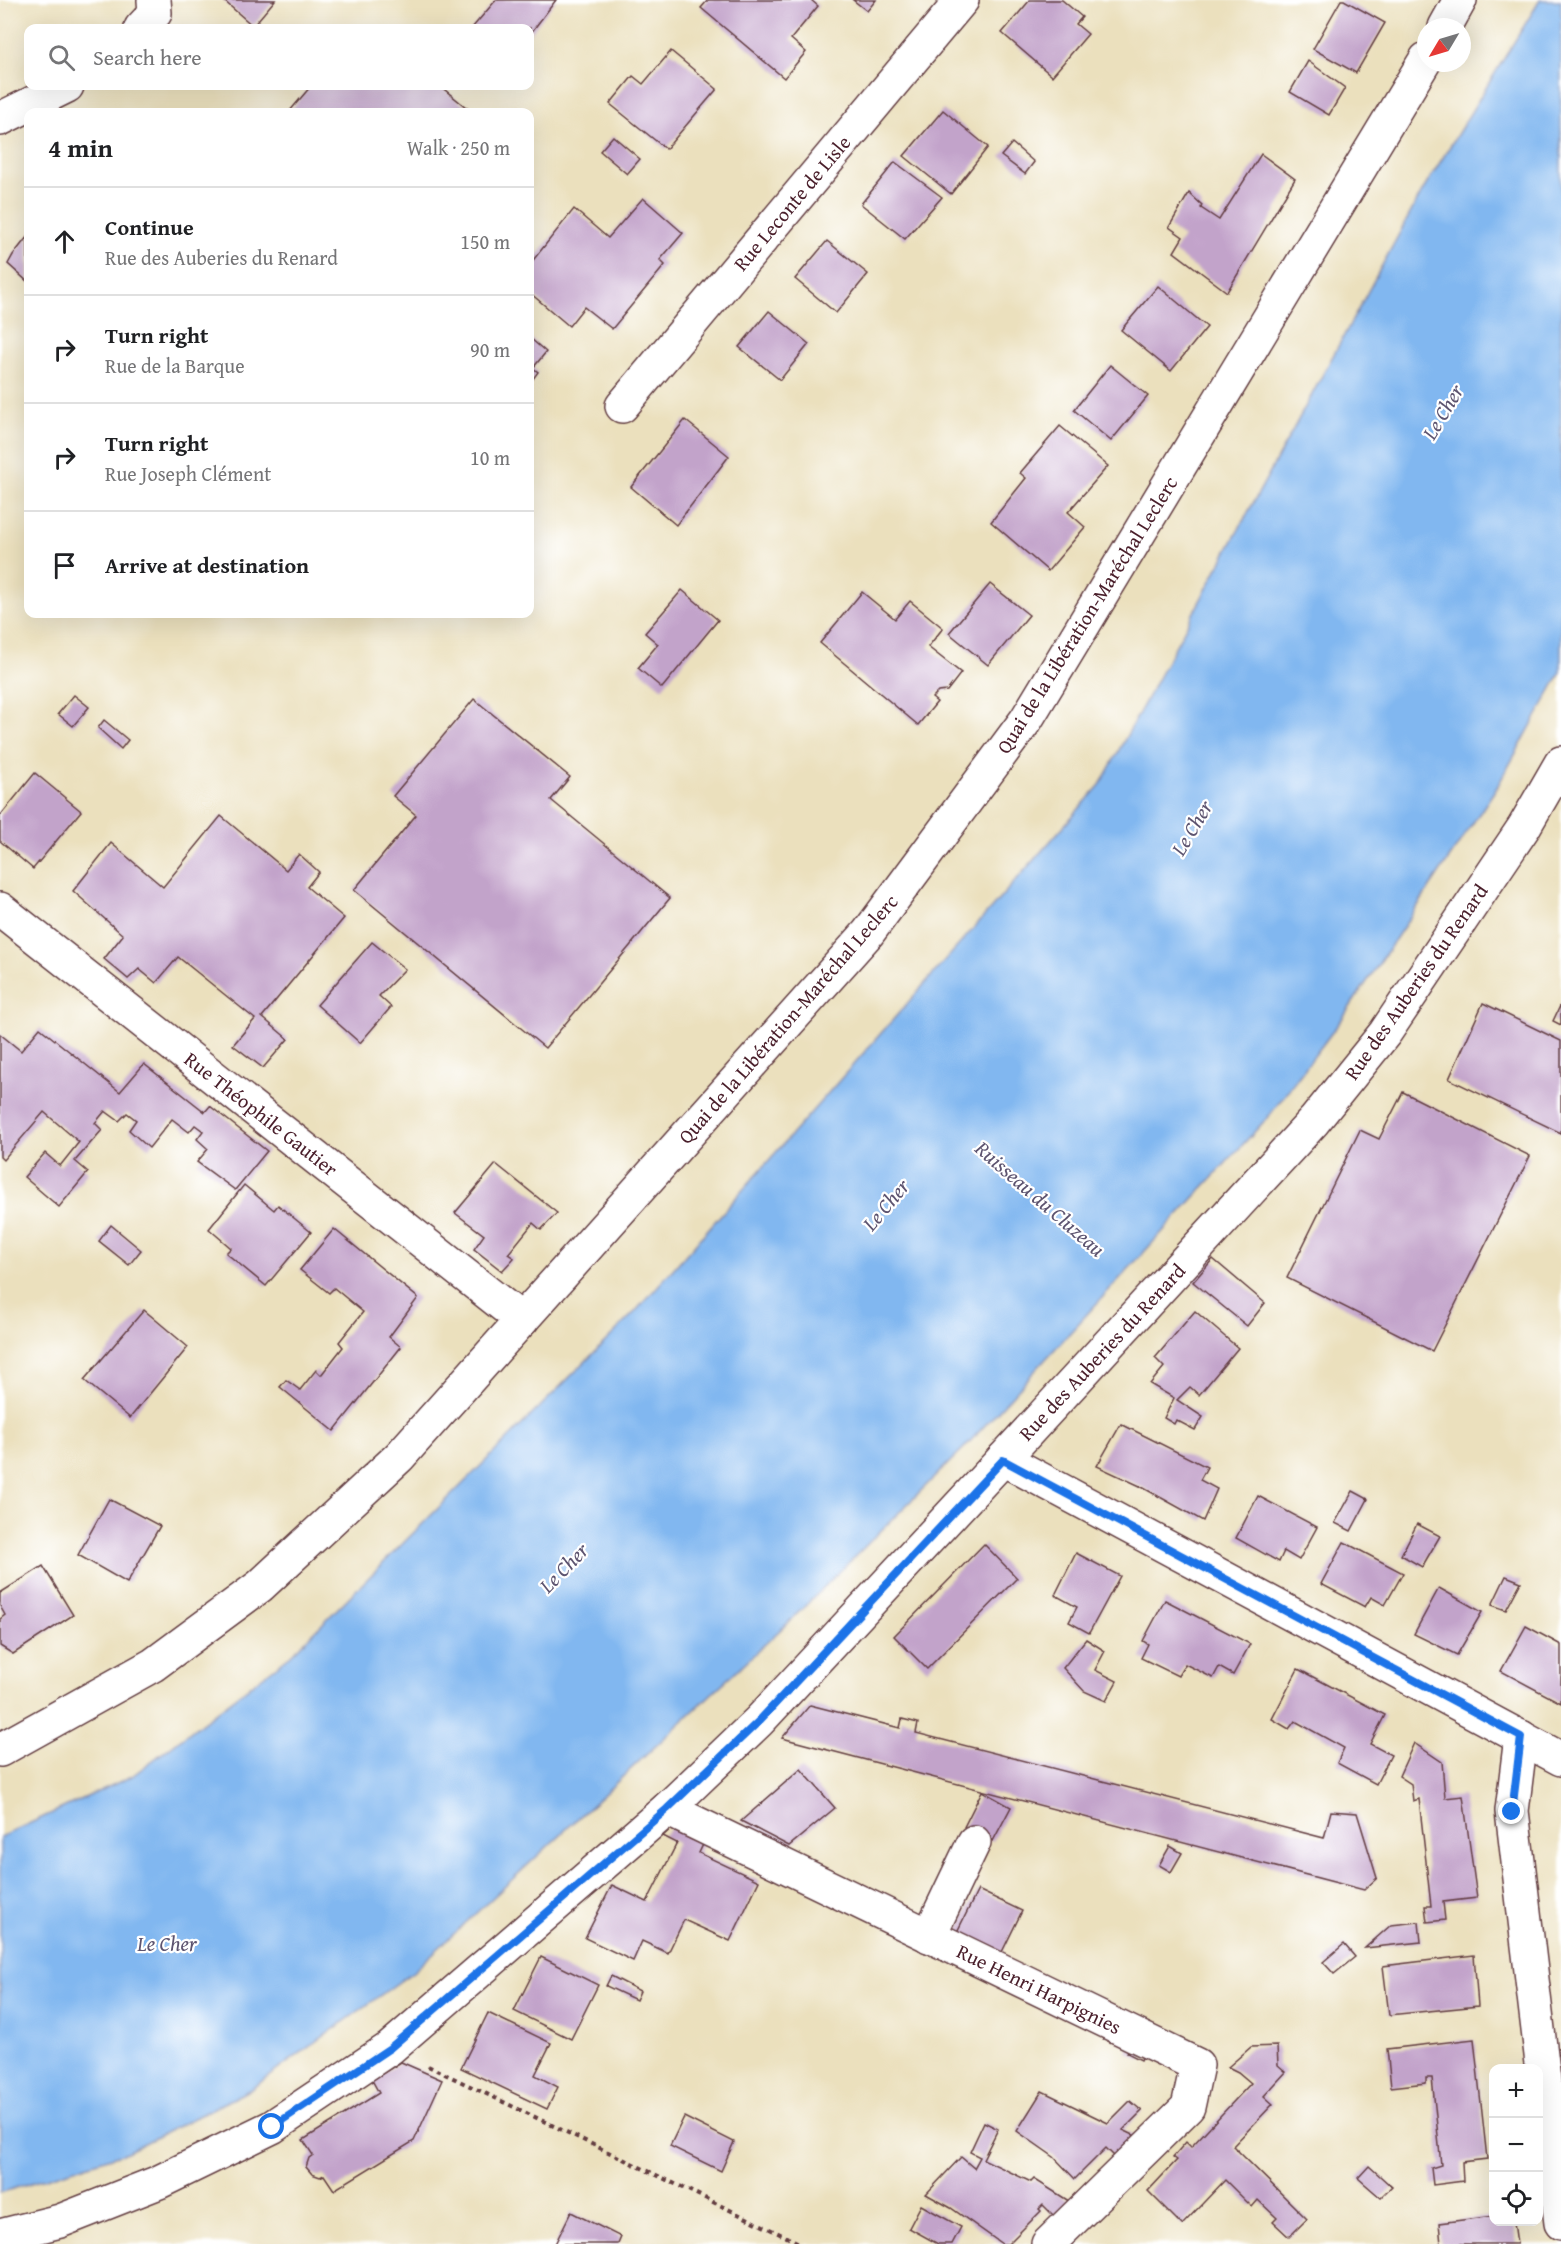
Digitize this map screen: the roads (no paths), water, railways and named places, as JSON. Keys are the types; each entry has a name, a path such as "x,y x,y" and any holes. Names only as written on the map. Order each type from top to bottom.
{"street":[{"path":"145,24 155,13 154,0"},
{"name":"Rue Leconte de Lisle","path":"622,406 962,0"},
{"path":"1450,18 1460,0"},
{"name":"Quai de la Libération-Maréchal Leclerc","path":"0,1750 153,1665 260,1586 399,1457 868,933 1026,720 1418,72"},
{"path":"0,119 59,90"},
{"name":"Rue des Auberies du Renard","path":"0,2236 60,2221 159,2182 272,2127 390,2048 667,1809 759,1721 1003,1460 1314,1121 1391,1023 1524,827 1561,764"},
{"name":"Rue Théophile Gautier","path":"0,909 522,1320"},
{"path":"1003,1460 1561,1759"},
{"path":"1521,1737 1512,1812 1561,2223"},
{"name":"Rue Henri Harpignies","path":"667,1809 1197,2065 1188,2107 1048,2244"},
{"path":"929,1936 974,1842"}],"water":[{"path":"1540,0 1561,0 1561,672 1497,787 1342,1019 1269,1116 965,1447 793,1618 414,1971 251,2089 127,2152 0,2193 0,1837 132,1776 291,1655 635,1312 1100,785 1423,190"}],"water label":[{"name":"Le Cher","path":"1443,412"},
{"name":"Le Cher","path":"1192,828"},
{"name":"Ruisseau du Cluzeau","path":"1040,1199"},
{"name":"Le Cher","path":"886,1205"},
{"name":"Le Cher","path":"564,1568"},
{"name":"Le Cher","path":"167,1944"}]}
